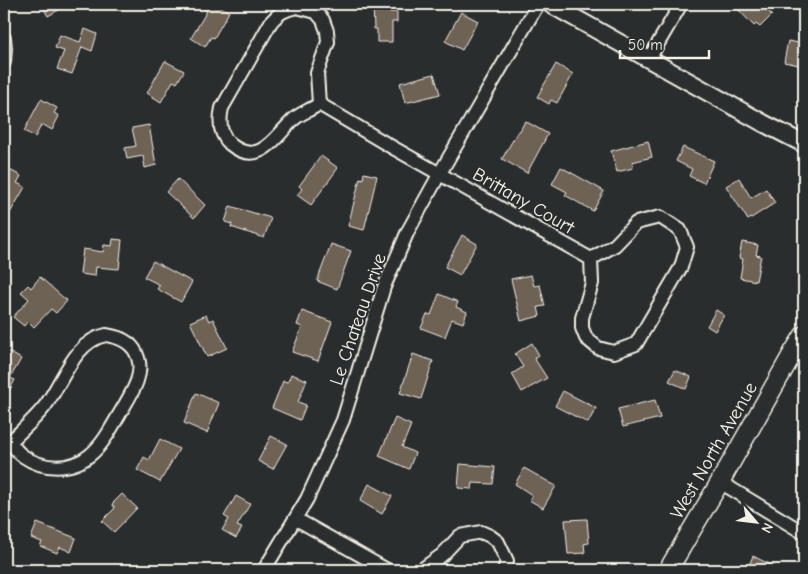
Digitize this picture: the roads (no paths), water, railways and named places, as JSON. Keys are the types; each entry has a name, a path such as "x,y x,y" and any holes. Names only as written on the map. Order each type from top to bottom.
{"main road":[{"name":"West North Avenue","path":"794,351 804,327"},
{"name":"West North Avenue","path":"668,570 804,335"}],"street":[{"name":"Le Chateau Drive","path":"264,570 296,519 322,469 343,420 384,286 408,231 538,4"},
{"path":"550,4 804,144"},
{"path":"649,59 681,4"},
{"path":"297,7 316,12 327,31 328,42 317,73 319,104 300,114 276,139 260,151 251,152 236,148 228,142 222,134 220,127 222,108 238,78 271,22 285,9 297,7"},
{"path":"4,38 4,62"},
{"name":"Brittany Court","path":"319,104 494,206 591,259"},
{"path":"783,133 804,139"},
{"path":"660,217 680,230 687,248 681,267 636,344 614,352 598,348 586,338 582,328 582,318 592,283 591,259 614,245 636,223 660,217"},
{"path":"106,335 117,337 134,350 139,359 137,380 117,419 90,455 71,465 48,467 34,463 21,455 7,442 33,420 46,405 75,357 91,340 106,335"},
{"path":"720,482 804,532"},
{"path":"296,519 387,570"},
{"path":"421,570 442,555 460,536 481,532 498,542 507,561 504,570"}]}
